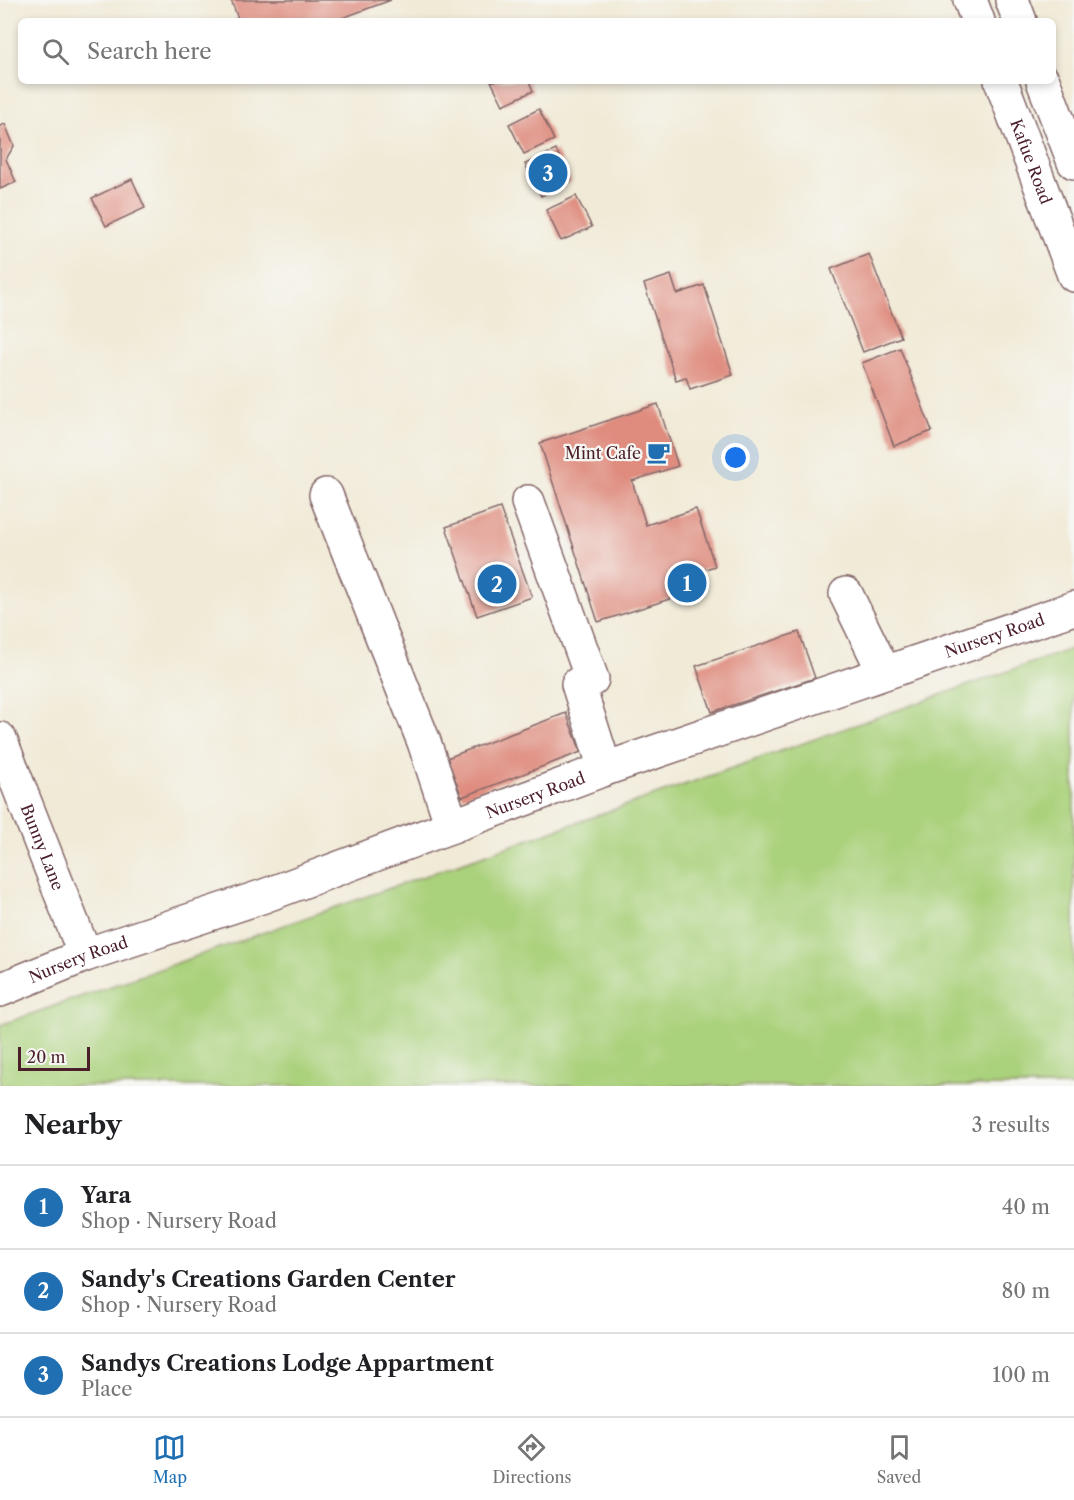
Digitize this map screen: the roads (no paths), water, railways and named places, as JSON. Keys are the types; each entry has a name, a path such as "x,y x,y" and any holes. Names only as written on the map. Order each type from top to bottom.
{"main road":[{"path":"970,0 977,18"},
{"path":"1012,0 1019,18"},
{"name":"Kafue Road","path":"1001,84 1074,274"},
{"path":"1044,84 1074,162"},
{"path":"326,495 424,742 452,826"},
{"path":"528,502 585,682 605,769"},
{"path":"846,594 884,672"},
{"name":"Nursery Road","path":"0,990 85,955 264,896 605,769 1074,608"},
{"name":"Bunny Lane","path":"0,739 85,955"}],"place":[{"name":"Sandys Creations Lodge Appartment","path":"548,173"},
{"name":"Mint Cafe","path":"659,453"},
{"name":"Yara","path":"687,583"},
{"name":"Sandy's Creations Garden Center","path":"497,584"}]}
